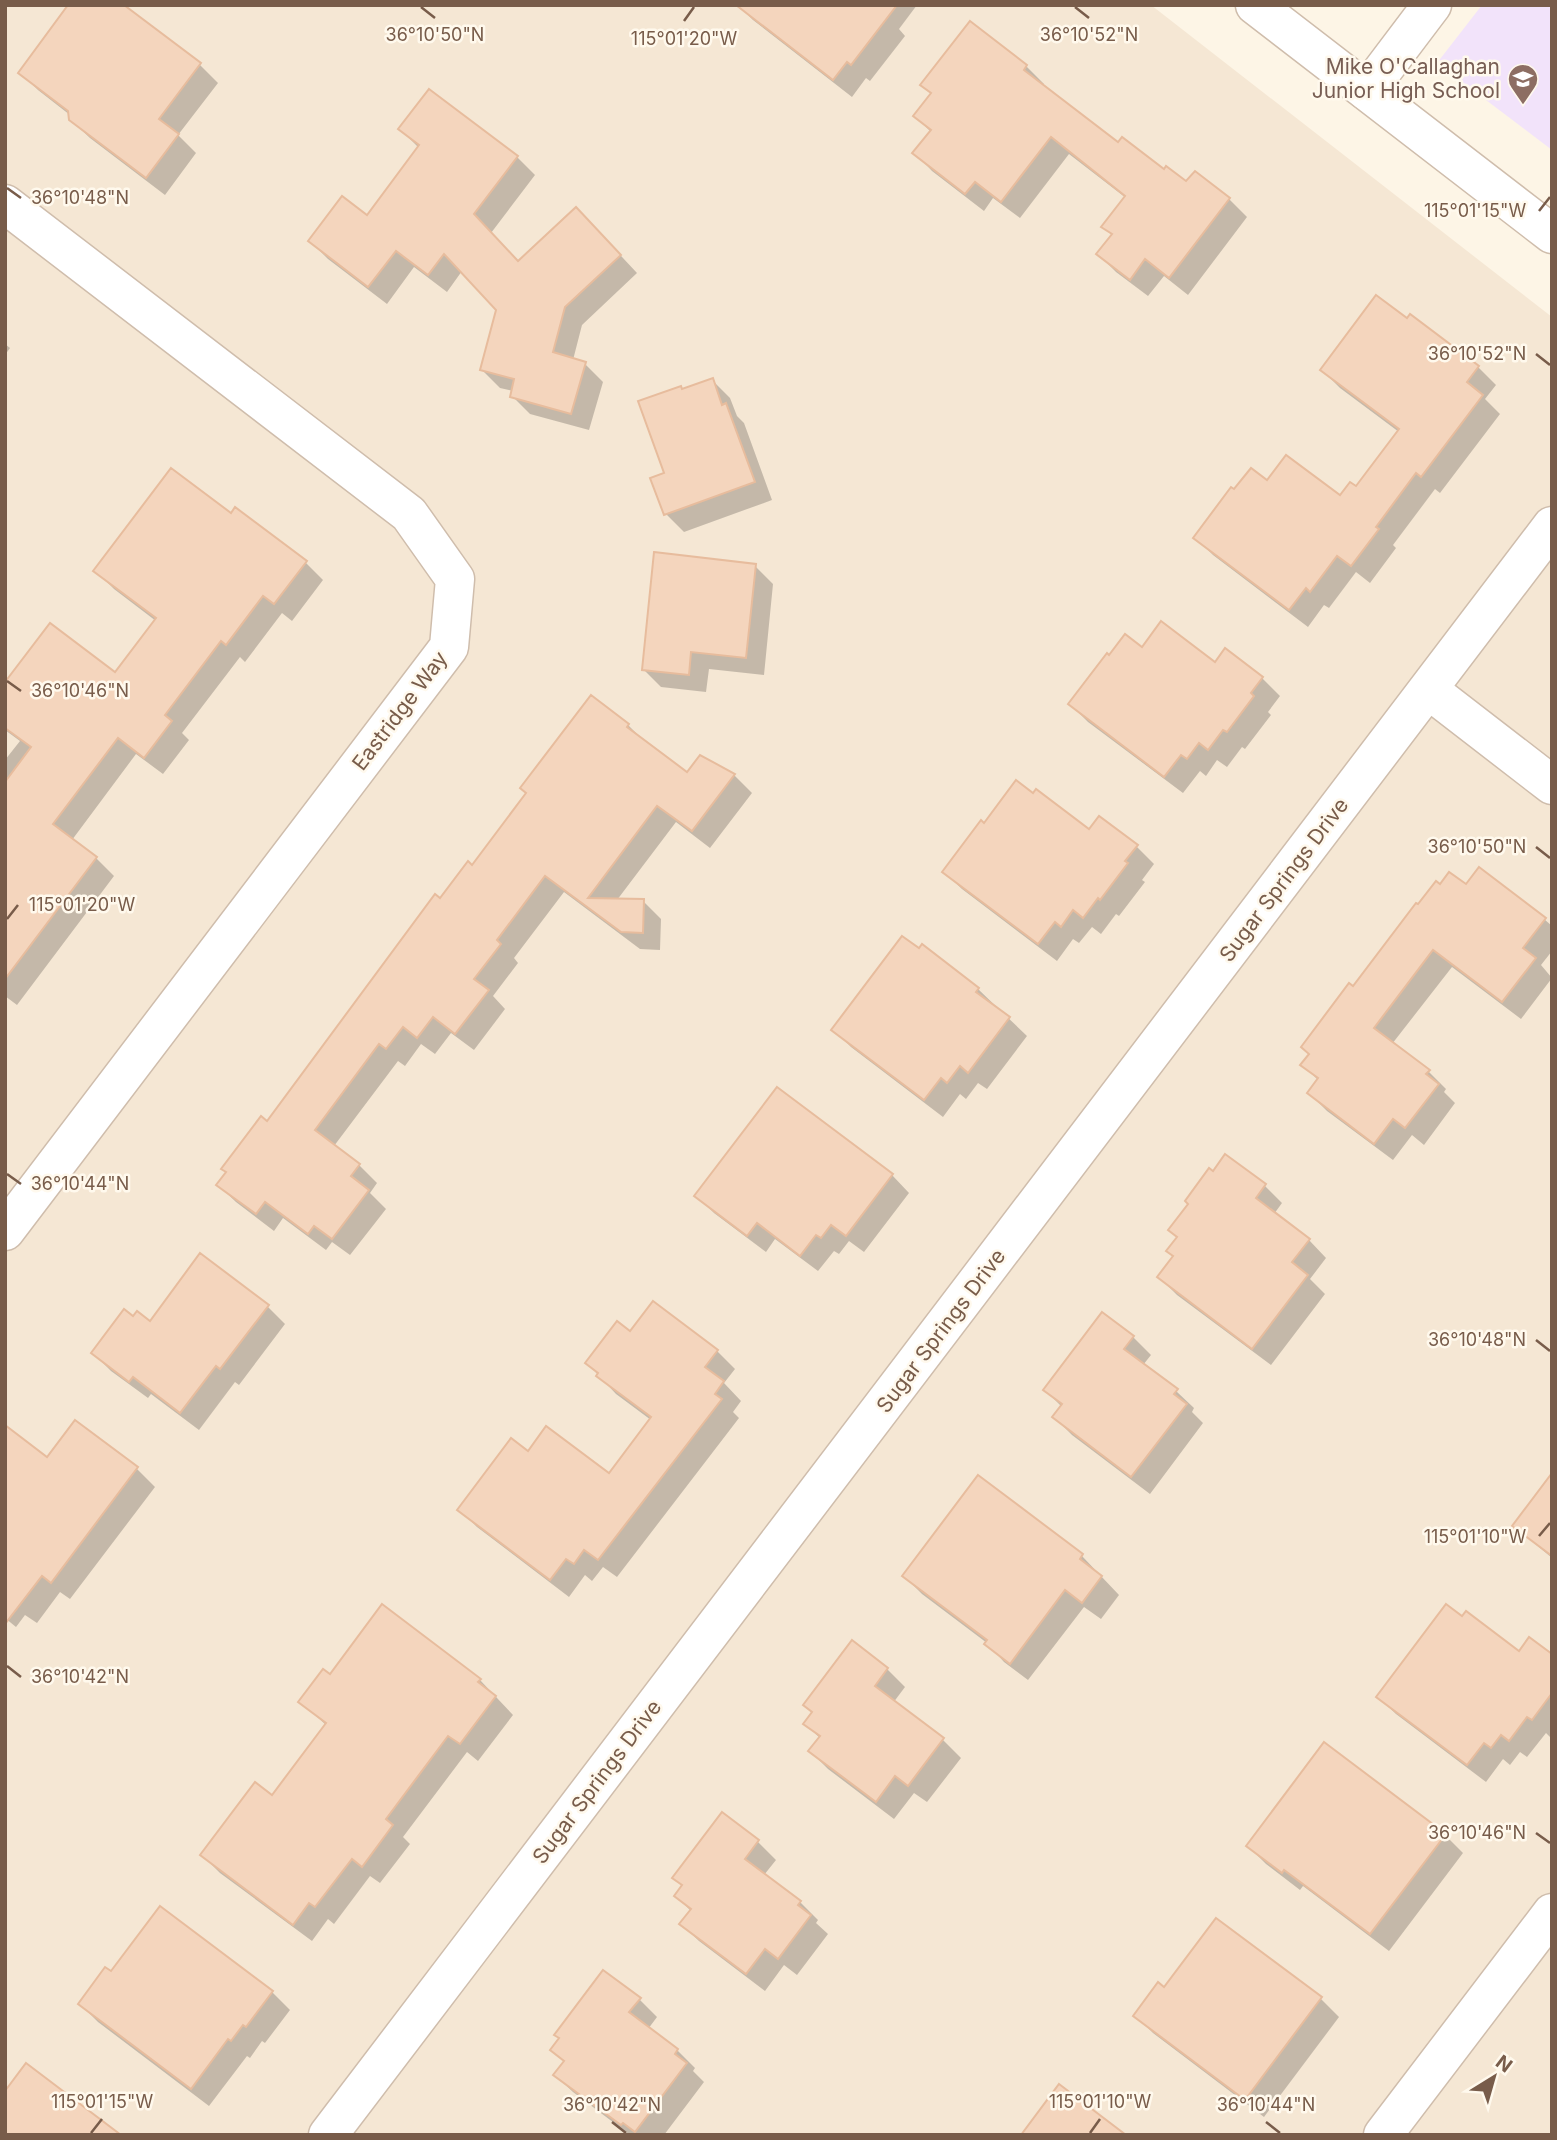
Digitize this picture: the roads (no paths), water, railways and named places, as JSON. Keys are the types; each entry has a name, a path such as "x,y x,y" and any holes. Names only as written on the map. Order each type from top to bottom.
{"street":[{"path":"1255,5 1552,234"},
{"path":"1367,91 1432,5"},
{"name":"Eastridge Way","path":"5,204 409,514 455,579 449,647 5,1231"},
{"name":"Sugar Springs Drive","path":"328,2135 1552,526"},
{"path":"1429,690 1552,785"},
{"path":"1383,2135 1552,1913"}],"place":[{"name":"Mike O'Callaghan Junior High School","path":"1523,106"}]}
